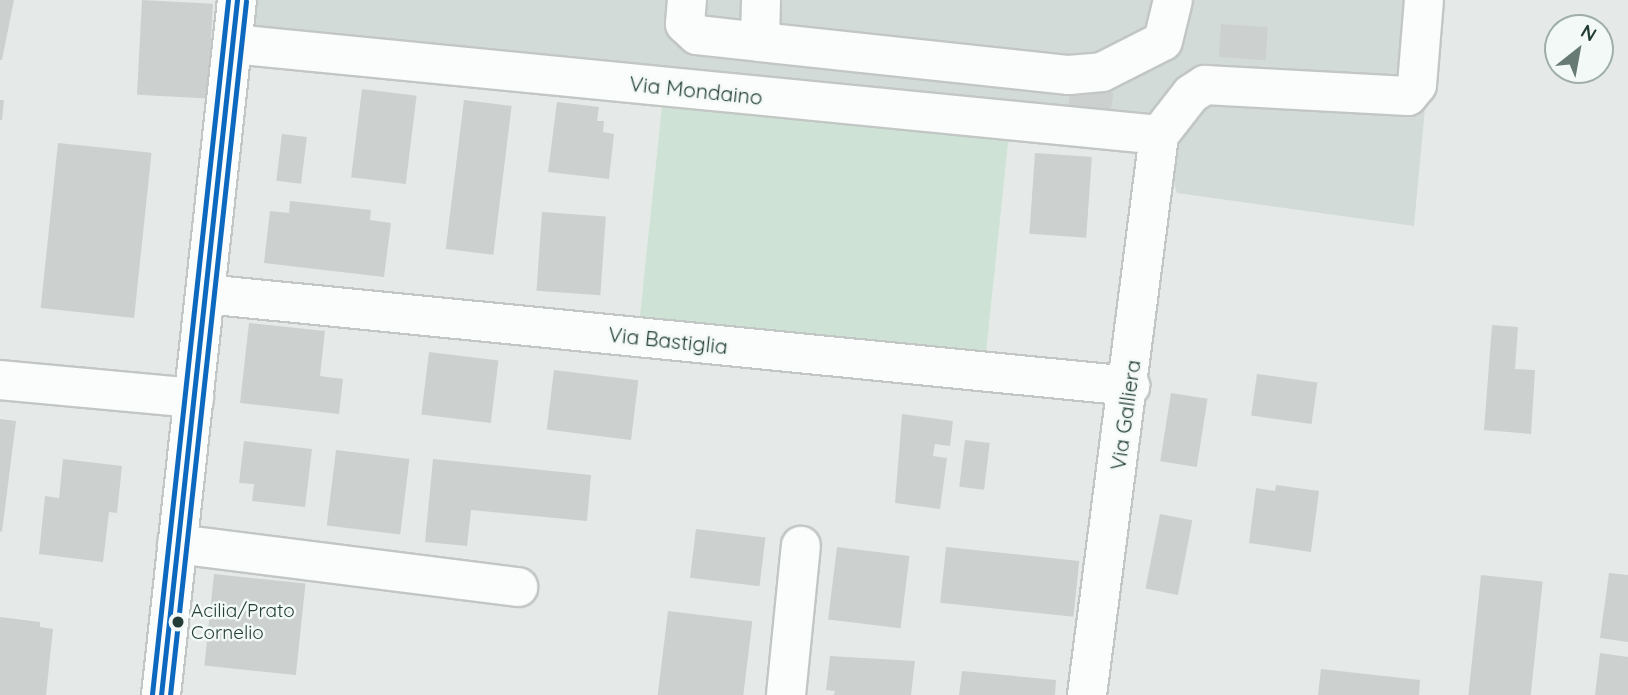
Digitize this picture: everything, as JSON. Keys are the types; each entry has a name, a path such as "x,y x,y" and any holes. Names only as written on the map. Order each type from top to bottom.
{"street":[{"path":"161,695 237,0"},
{"path":"687,0 685,24 698,35 1069,75 1102,72 1163,41"},
{"path":"760,42 761,0"},
{"path":"1173,0 1163,41 1191,94"},
{"path":"1159,135 1191,94 1205,85 1408,96 1417,85 1424,0"},
{"name":"Via Mondaino","path":"233,44 1159,135"},
{"name":"Via Galliera","path":"1087,695 1130,386 1159,135"},
{"name":"Via Bastiglia","path":"205,294 1130,386"},
{"path":"0,380 194,398"},
{"path":"177,544 518,587"},
{"path":"786,695 801,546"}],"shaded area":[{"path":"238,0 1435,0 1414,226 1177,193 1159,135 233,44"}],"green space":[{"path":"664,87 1010,123 984,373 638,337"}],"building":[{"path":"0,0 14,0 2,60 0,60"},
{"path":"142,0 213,4 208,99 137,95"},
{"path":"1221,24 1268,27 1266,60 1219,57"},
{"path":"1071,87 1114,93 1111,113 1068,107"},
{"path":"362,89 417,96 406,184 351,177"},
{"path":"0,100 4,100 2,120 0,120"},
{"path":"464,100 512,106 493,255 446,249"},
{"path":"557,102 599,107 597,121 604,121 603,132 614,134 609,179 548,172"},
{"path":"282,134 307,137 301,184 276,181"},
{"path":"58,143 151,153 134,318 41,308"},
{"path":"1035,153 1092,157 1086,238 1029,234"},
{"path":"290,201 371,210 370,220 391,223 384,277 264,263 270,211 289,213"},
{"path":"542,212 606,216 600,295 536,291"},
{"path":"249,323 325,331 320,376 343,379 339,414 240,403"},
{"path":"1492,325 1518,327 1515,369 1535,370 1531,434 1484,430"},
{"path":"429,352 498,361 491,423 421,415"},
{"path":"554,370 638,380 631,440 547,430"},
{"path":"1257,374 1317,382 1312,424 1251,416"},
{"path":"1171,393 1208,399 1197,467 1160,461"},
{"path":"902,414 953,421 950,446 935,444 933,456 947,458 940,509 895,503"},
{"path":"0,419 16,421 2,532 0,531"},
{"path":"965,440 990,443 984,490 959,487"},
{"path":"244,441 312,449 305,507 252,501 254,484 239,483"},
{"path":"336,450 409,459 400,534 327,525"},
{"path":"63,459 122,466 117,513 109,512 103,562 39,554 45,496 59,498"},
{"path":"433,459 591,475 587,521 471,510 467,546 425,542"},
{"path":"1276,485 1319,491 1311,552 1249,543 1256,488 1275,491"},
{"path":"1160,514 1192,520 1178,595 1145,589"},
{"path":"696,529 765,538 760,586 690,578"},
{"path":"837,547 909,556 901,628 828,619"},
{"path":"946,547 1079,561 1073,617 940,603"},
{"path":"1609,573 1628,575 1628,642 1600,638"},
{"path":"214,574 305,584 296,675 204,665"},
{"path":"1481,575 1543,581 1531,695 1468,695"},
{"path":"668,611 752,621 743,695 658,695"},
{"path":"0,617 40,622 40,627 53,629 46,695 0,695"},
{"path":"1600,653 1628,657 1628,695 1595,695"},
{"path":"830,656 915,661 911,695 834,695 835,691 826,690"},
{"path":"1321,669 1420,680 1419,695 1318,695"},
{"path":"962,671 1056,680 1055,695 959,695"}],"transit line":[{"path":"152,694 228,0"},
{"path":"161,695 237,0"},
{"path":"170,695 246,1"}],"place":[{"name":"Acilia/Prato Cornelio","path":"178,622"}]}
